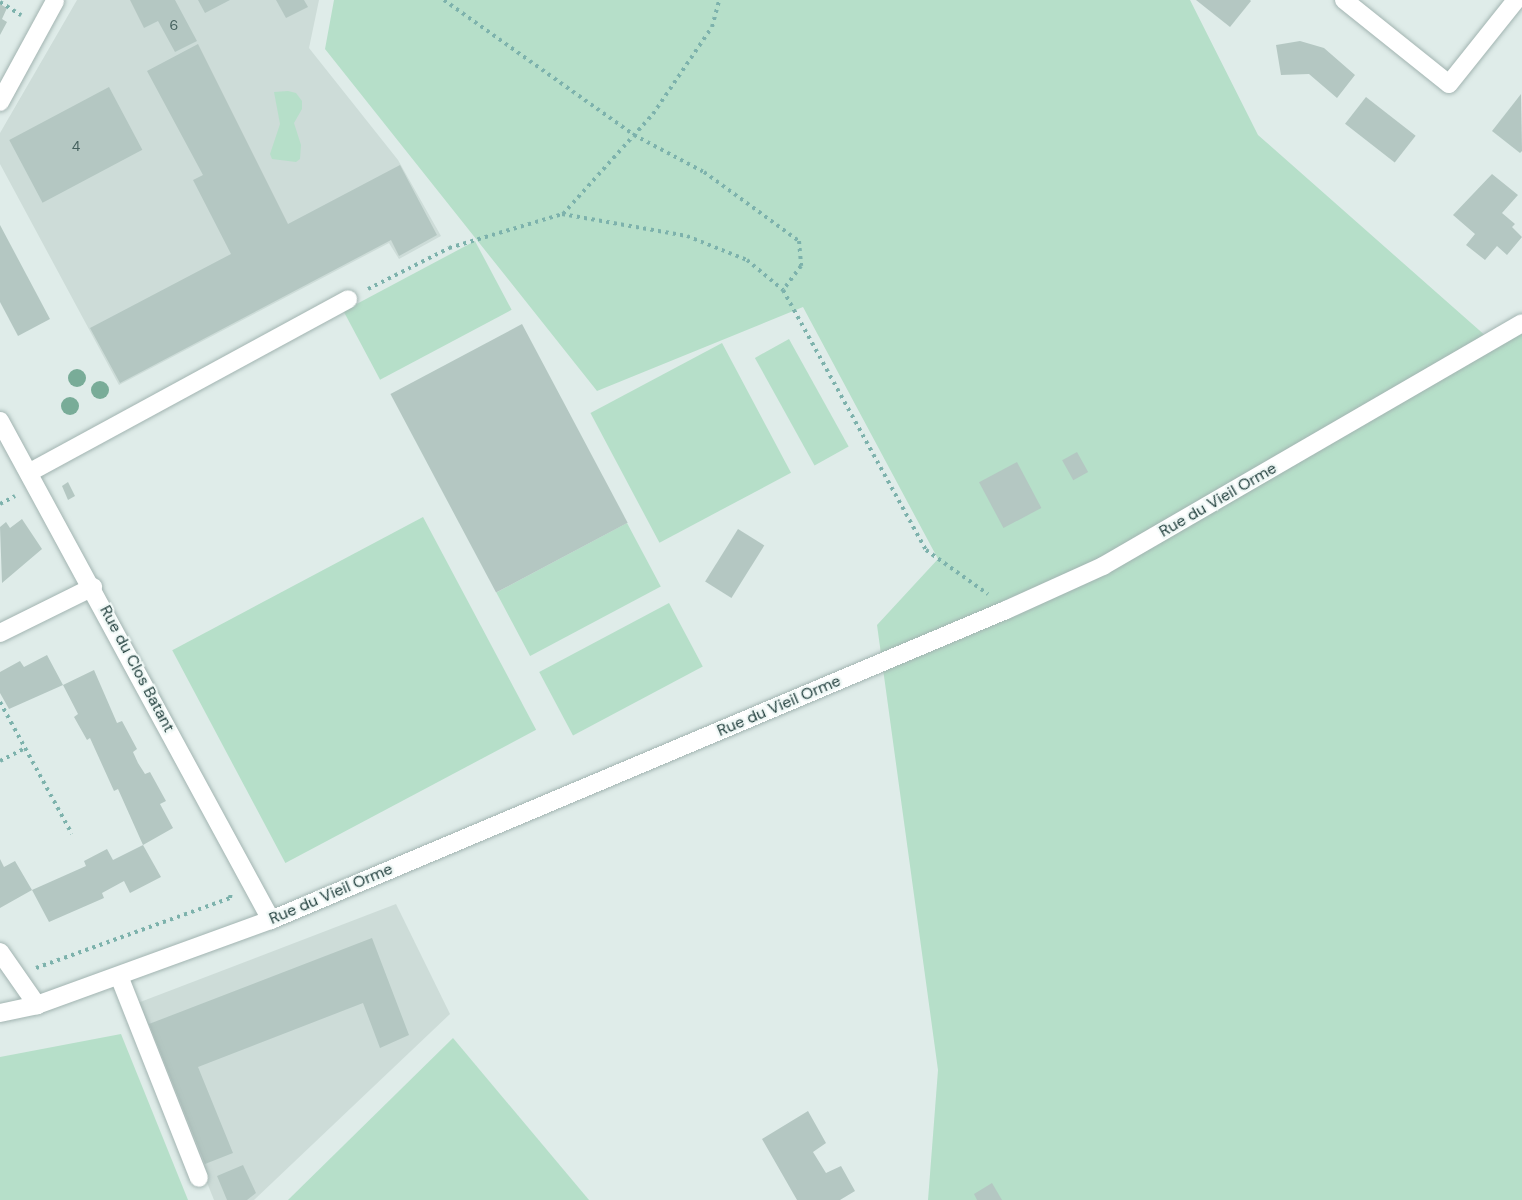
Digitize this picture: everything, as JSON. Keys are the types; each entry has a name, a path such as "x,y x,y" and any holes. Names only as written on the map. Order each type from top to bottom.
{"street":[{"path":"1344,0 1449,84 1516,0"},
{"path":"0,102 55,1"},
{"path":"30,472 348,299"},
{"name":"Rue du Vieil Orme","path":"0,1013 37,1005 271,920 1006,610 1103,566 1522,323"},
{"name":"Rue du Clos Batant","path":"1,425 30,472 93,587 271,920"},
{"path":"0,633 93,587"},
{"path":"0,952 18,974 37,1005"},
{"path":"119,976 199,1178"}],"path":[{"path":"444,0 634,135 704,172 798,241 801,266 783,290"},
{"path":"562,214 653,114 712,27 719,0"},
{"path":"348,299 449,248 562,214 687,236 747,260 783,290 926,550 1000,602 1006,610"},
{"path":"0,702 72,834"},
{"path":"0,761 25,748"},
{"path":"18,974 230,898 234,884 248,878"}],"shaded area":[{"path":"77,0 319,0 309,48 398,160 441,236 399,259 389,243 119,385 0,164 0,133"},
{"path":"396,904 450,1014 254,1200 214,1200 135,1004"}],"green space":[{"path":"334,0 1190,0 1258,135 1496,345 1522,330 1522,1200 928,1200 938,1070 877,625 938,559 803,307 597,391 325,49"},
{"path":"274,92 296,93 302,101 302,109 294,123 301,145 300,159 296,162 272,159 270,154 280,124"},
{"path":"475,241 512,310 380,380 343,311"},
{"path":"789,339 849,447 815,465 755,358"},
{"path":"722,343 791,473 659,543 590,413"},
{"path":"423,517 536,730 285,863 172,650"},
{"path":"627,523 661,587 530,656 496,592"},
{"path":"669,603 703,667 573,736 539,672"},
{"path":"121,1034 188,1200 0,1200 0,1057"},
{"path":"453,1038 589,1200 288,1200"}],"building":[{"path":"130,0 175,0 197,41 175,52 158,21 144,28"},
{"path":"198,0 230,0 205,13"},
{"path":"276,0 304,0 308,7 286,18"},
{"path":"1196,0 1250,0 1251,1 1230,27"},
{"path":"0,4 7,8 2,19 7,22 0,35"},
{"path":"1300,41 1324,48 1355,75 1337,98 1309,74 1281,75 1276,45"},
{"path":"198,44 288,224 400,165 437,235 399,256 391,240 120,383 90,328 231,254 193,180 203,175 147,71"},
{"path":"109,87 142,150 43,203 9,140"},
{"path":"1521,94 1522,151 1520,153 1492,131"},
{"path":"1366,97 1416,136 1395,163 1345,124"},
{"path":"1492,174 1518,195 1502,213 1515,224 1512,227 1522,237 1507,255 1497,246 1485,260 1466,245 1475,234 1453,215"},
{"path":"0,225 50,319 18,336 0,302"},
{"path":"522,324 628,523 496,593 390,394"},
{"path":"1077,452 1088,472 1073,480 1062,460"},
{"path":"1017,462 1041,508 1003,528 979,482"},
{"path":"68,482 75,496 68,500 62,486"},
{"path":"22,519 42,549 2,583 0,527 6,522 10,528"},
{"path":"738,529 764,545 731,598 705,582"},
{"path":"47,655 63,685 9,709 0,693 0,672 20,661 24,667"},
{"path":"94,670 117,723 122,721 137,749 133,752 138,763 145,774 150,772 166,801 160,804 173,828 143,845 118,789 114,791 90,738 87,740 74,717 78,714 63,685"},
{"path":"143,845 161,877 130,893 124,881 102,893 104,898 49,922 32,890 86,866 84,861 107,849 113,860"},
{"path":"0,859 4,867 15,861 32,890 0,908"},
{"path":"372,938 409,1035 380,1048 363,1003 198,1067 233,1153 205,1164 149,1024"},
{"path":"808,1111 826,1143 813,1152 826,1173 841,1166 855,1191 840,1200 797,1200 762,1139"},
{"path":"243,1165 256,1193 247,1200 227,1200 217,1176"},
{"path":"992,1183 1002,1200 977,1200 974,1194"}]}
